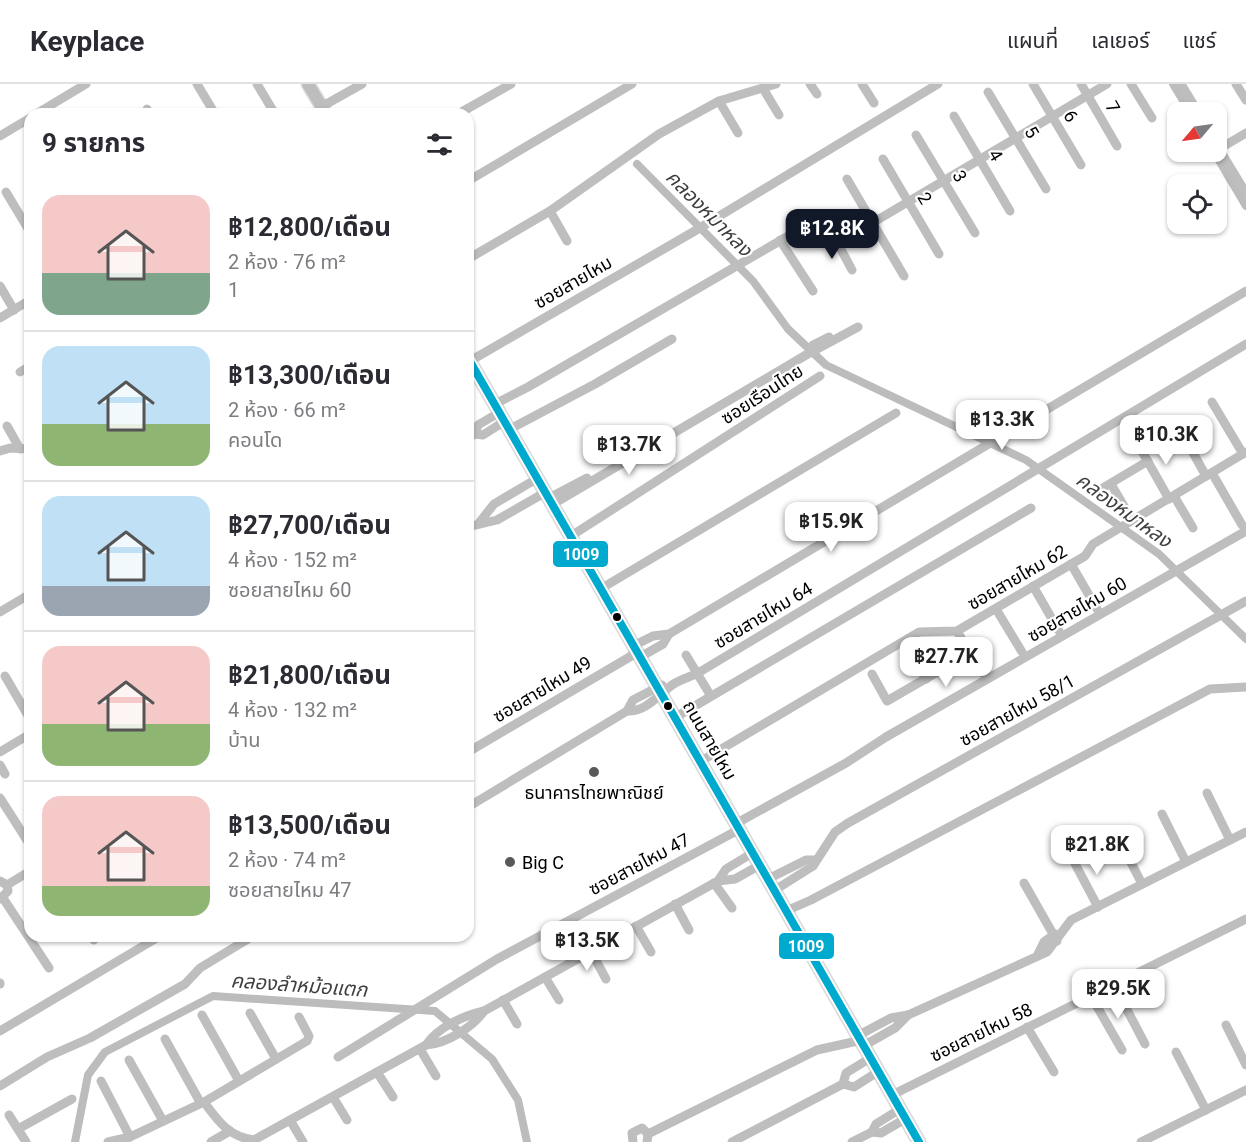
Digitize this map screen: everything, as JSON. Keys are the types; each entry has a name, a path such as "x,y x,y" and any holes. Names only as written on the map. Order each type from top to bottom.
{"main road":[{"path":"308,84 323,108"},
{"name":"ถนนสายไหม","path":"474,368 602,588 636,652 664,688 676,717 919,1142"}],"street":[{"path":"46,108 86,84"},
{"path":"197,84 211,108"},
{"path":"257,84 271,108"},
{"path":"327,108 362,84"},
{"path":"469,108 511,84"},
{"path":"474,177 632,84"},
{"path":"474,257 550,211 659,134 719,101 764,90 776,84"},
{"path":"810,84 817,94"},
{"path":"862,84 874,103"},
{"name":"ซอยสายไหม","path":"474,356 693,232 938,84"},
{"name":"6","path":"1033,84 1081,165"},
{"name":"7","path":"1081,84 1117,146"},
{"path":"474,435 483,435 528,387 780,240 799,233 835,238 852,235 1107,84"},
{"path":"1131,84 1152,118"},
{"path":"1181,84 1192,102"},
{"path":"1236,84 1246,100"},
{"path":"764,90 779,115"},
{"name":"5","path":"988,92 1046,189"},
{"path":"719,101 738,133"},
{"name":"4","path":"954,116 1010,211"},
{"path":"0,136 24,122"},
{"path":"1227,142 1246,133"},
{"name":"3","path":"916,135 975,233"},
{"name":"2","path":"884,159 939,254"},
{"path":"1227,160 1245,188"},
{"path":"847,179 904,276"},
{"path":"6,192 24,222"},
{"path":"550,211 567,241"},
{"path":"835,238 852,270"},
{"path":"780,240 813,291"},
{"path":"0,286 14,310"},
{"name":"ซอยสายไหม 49","path":"474,748 636,652 663,644 669,633 1246,291"},
{"path":"0,318 24,304"},
{"path":"474,525 497,520 549,498 826,341 858,327"},
{"path":"502,417 595,384 672,339"},
{"name":"ซอยสายไหม 64","path":"474,803 627,711 639,710 664,688 698,673 1246,344"},
{"path":"20,372 24,370"},
{"name":"ซอยเรือนไทย","path":"571,536 820,376"},
{"path":"1212,402 1244,453"},
{"path":"602,588 896,413"},
{"path":"1177,424 1244,528"},
{"path":"7,426 20,448"},
{"path":"1139,446 1193,528"},
{"path":"0,451 24,448"},
{"name":"ซอยสายไหม 62","path":"701,761 919,632 957,631 996,609 1085,556 1094,544 1244,453"},
{"path":"1101,489 1148,461"},
{"path":"479,523 494,504 538,478"},
{"path":"1111,484 1125,508"},
{"path":"505,499 513,512"},
{"path":"676,717 1031,508"},
{"name":"ซอยสายไหม 60","path":"738,826 886,737 1068,635 1185,566 1244,528"},
{"path":"1071,564 1097,609"},
{"path":"1034,586 1059,631"},
{"path":"0,612 24,598"},
{"name":"ซอยสายไหม 58/1","path":"771,885 813,866 835,832 848,823 1246,601"},
{"path":"996,609 1022,652"},
{"path":"957,631 982,673"},
{"path":"909,650 926,679"},
{"path":"872,674 887,702 970,652"},
{"path":"686,655 709,693"},
{"path":"5,676 24,709"},
{"path":"786,911 1210,689 1246,687"},
{"path":"0,752 24,738"},
{"path":"0,765 5,774"},
{"path":"1207,793 1230,840"},
{"path":"0,798 24,836"},
{"path":"1162,814 1186,862"},
{"name":"ซอยสายไหม 47","path":"338,1057 427,1000 497,959 738,826"},
{"path":"630,1141 636,1129 642,1128 648,1138 817,1050 862,1040 895,1028 908,1015 1050,950 1056,937 1068,922 1246,832"},
{"path":"1117,835 1143,884"},
{"path":"716,882 726,869 754,852"},
{"path":"1072,858 1098,907"},
{"path":"423,1047 437,1031 471,1014 484,1011 716,882 735,879 760,865"},
{"path":"24,873 4,883 8,894 1,898 24,932"},
{"path":"716,882 732,908"},
{"path":"1024,883 1056,937"},
{"path":"675,904 689,930"},
{"name":"ซอยสายไหม 58","path":"892,1095 1246,919"},
{"path":"636,926 651,952"},
{"path":"31,942 49,968"},
{"path":"0,1031 150,942"},
{"path":"0,1086 184,984 200,968 243,942"},
{"path":"591,951 606,979"},
{"path":"545,977 560,1000"},
{"path":"1114,985 1145,1044"},
{"path":"1091,996 1122,1050"},
{"path":"503,1000 517,1024"},
{"path":"165,1039 202,1102 238,1138 247,1141 254,1140 423,1047 435,1045 476,1023 484,1011"},
{"path":"250,1013 276,1059"},
{"path":"202,1015 239,1081"},
{"path":"108,1142 130,1137 202,1102 307,1041 309,1036 300,1017"},
{"path":"1226,1025 1246,1065"},
{"path":"1027,1028 1054,1072"},
{"path":"423,1047 436,1076"},
{"path":"1176,1052 1206,1110"},
{"path":"843,1084 846,1073 872,1057"},
{"path":"129,1060 163,1121"},
{"path":"732,1142 843,1084 854,1087 879,1071"},
{"path":"377,1072 393,1097"},
{"path":"101,1081 130,1137"},
{"path":"1141,1142 1246,1090"},
{"path":"333,1097 347,1120"},
{"path":"18,1129 72,1099"},
{"path":"854,1141 872,1132 881,1133 902,1114"},
{"path":"9,1115 26,1142"},
{"path":"290,1120 303,1142"},
{"path":"211,1142 230,1131"}],"waterway":[{"path":"1173,84 1184,102"},
{"path":"1220,162 1246,206"},
{"name":"คลองหมาหลง","path":"637,164 753,281 788,329 826,365 1026,460 1159,554 1246,639"},
{"name":"คลองลำหม้อแตก","path":"75,1142 88,1075 105,1052 213,996 435,1011 492,1059 518,1100 527,1142"}],"transit line":[{"name":"1009","path":"474,368 919,1142"}],"place":[{"name":"ธนาคารไทยพาณิชย์","path":"594,772"},
{"name":"Big C","path":"510,862"}]}
